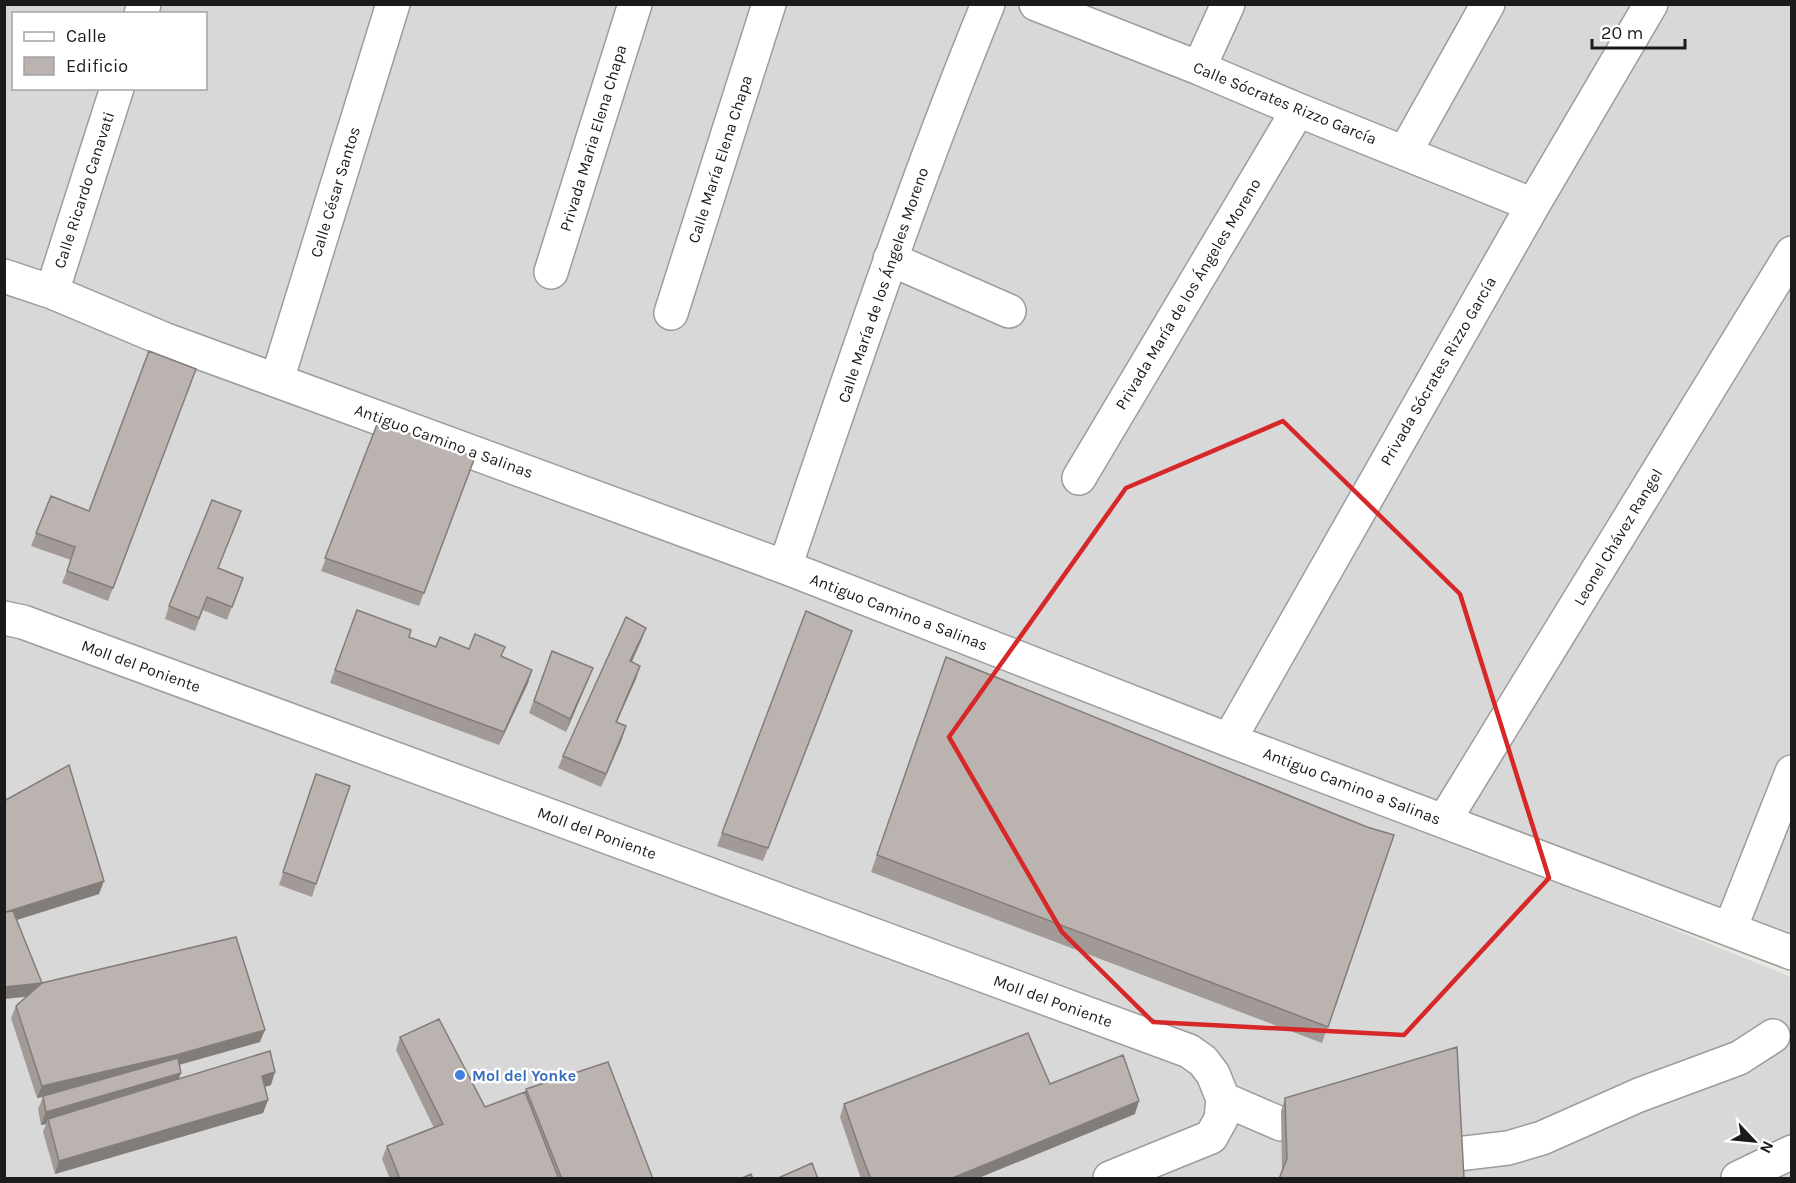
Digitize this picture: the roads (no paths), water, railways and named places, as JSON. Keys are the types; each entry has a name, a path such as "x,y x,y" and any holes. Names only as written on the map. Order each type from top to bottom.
{"street":[{"name":"Calle César Santos","path":"278,380 393,4"},
{"name":"Privada Maria Elena Chapa","path":"551,272 635,4"},
{"name":"Calle María Elena Chapa","path":"671,313 769,4"},
{"name":"Calle María de los Ángeles Moreno","path":"785,567 890,259 951,93 988,4"},
{"name":"Calle Sócrates Rizzo García","path":"1036,4 1533,205"},
{"path":"1199,68 1228,4"},
{"path":"1406,152 1488,4"},
{"name":"Privada Sócrates Rizzo García","path":"1229,740 1533,205 1651,4"},
{"name":"Calle Ricardo Canavati","path":"52,292 116,90"},
{"name":"Privada María de los Ángeles Moreno","path":"1079,478 1298,110"},
{"name":"Leonel Chávez Rangel","path":"1444,821 1791,254"},
{"path":"890,259 1009,311"},
{"name":"Antiguo Camino a Salinas","path":"4,276 52,292 166,340 785,567 1229,740 1791,953"},
{"name":"Moll del Poniente","path":"4,618 34,626 1189,1051 1203,1061 1213,1074 1224,1099"},
{"path":"1730,929 1791,772"},
{"path":"1457,1154 1508,1148 1542,1138 1639,1095 1739,1058 1773,1036"},
{"path":"1110,1179 1211,1137 1221,1119 1224,1099 1281,1124"},
{"path":"1738,1179 1791,1152"}],"place":[{"name":"Mol del Yonke","path":"460,1075"}]}
